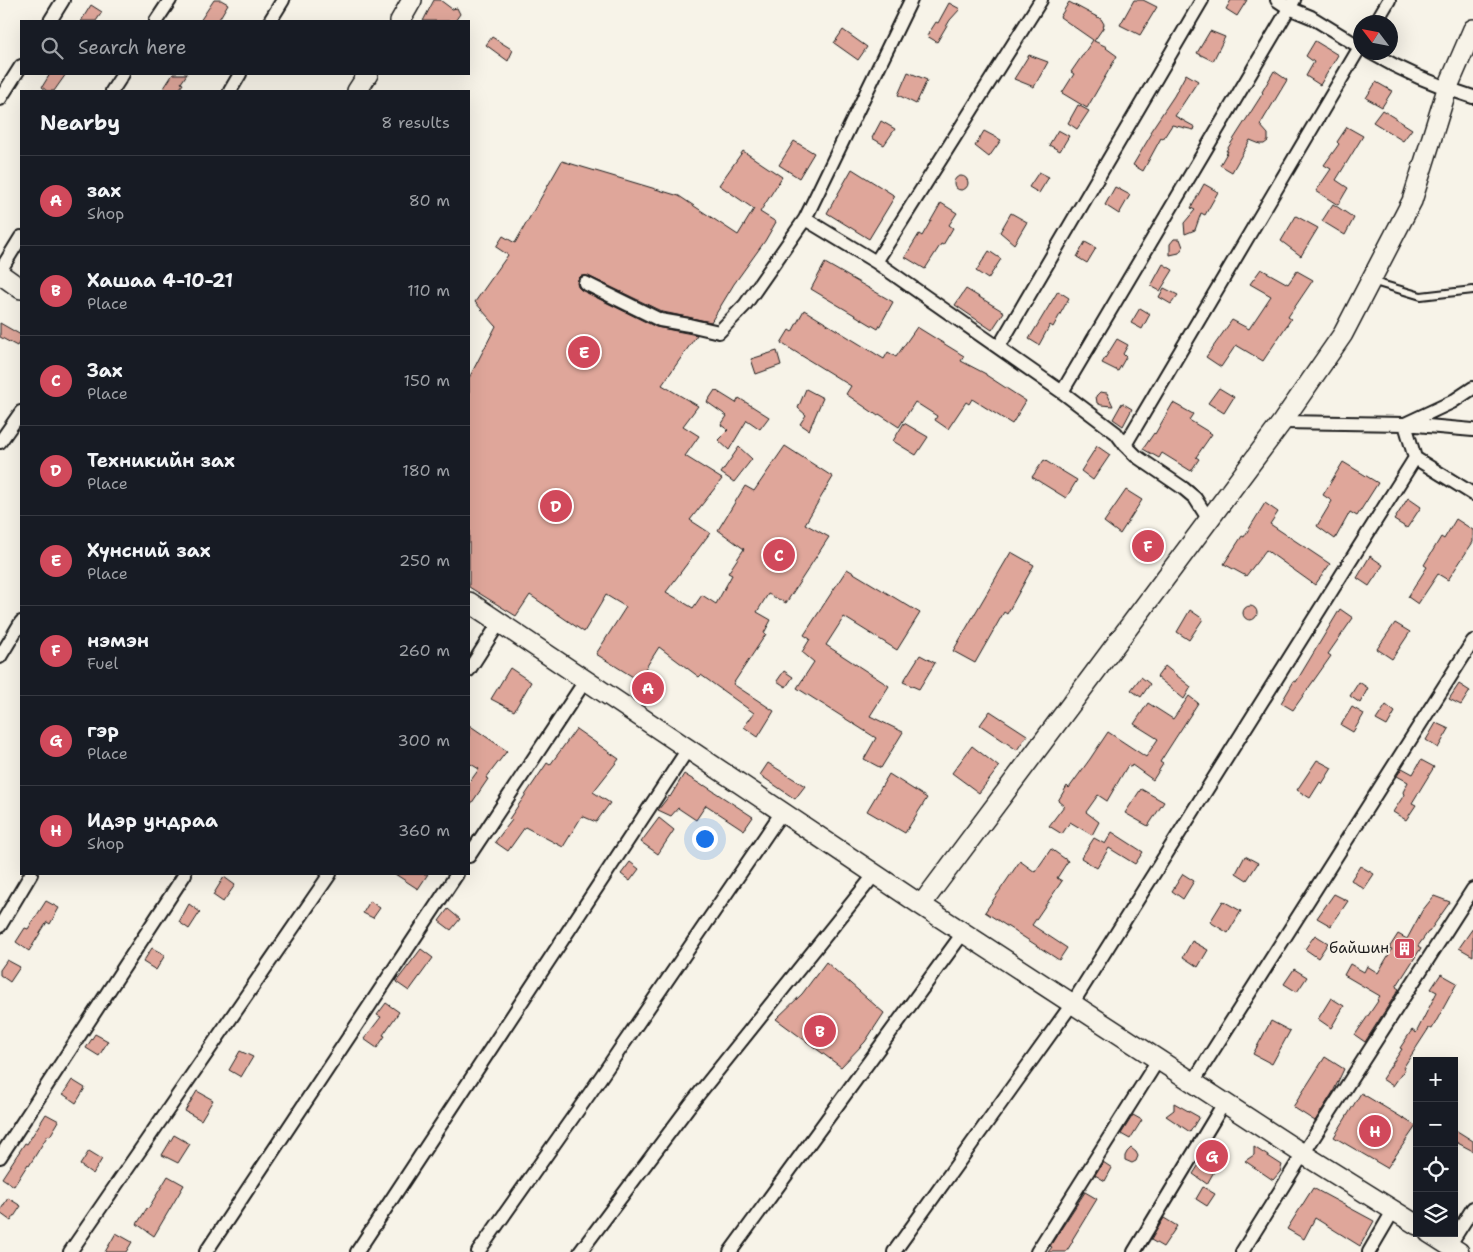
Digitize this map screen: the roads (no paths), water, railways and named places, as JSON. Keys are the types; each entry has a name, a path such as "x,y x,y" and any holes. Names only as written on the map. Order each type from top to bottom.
{"main road":[{"path":"401,20 412,0"},
{"path":"921,905 1282,422 1343,334 1412,201 1448,89 1473,29"},
{"path":"358,90 367,75"},
{"path":"0,272 20,288"},
{"path":"470,603 963,933 1303,1154 1413,1223"},
{"path":"1435,1237 1454,1249"}],"street":[{"path":"51,20 64,0"},
{"path":"157,20 170,0"},
{"path":"271,20 283,0"},
{"path":"585,283 660,320 719,332 744,305 806,219 911,0"},
{"path":"876,262 1041,0"},
{"path":"1001,343 1202,0"},
{"path":"1277,0 1291,4 1353,43"},
{"path":"1380,15 1390,0"},
{"path":"1062,392 1291,4"},
{"path":"1125,446 1353,59"},
{"path":"1383,60 1448,89 1473,97"},
{"path":"0,99 20,68"},
{"path":"113,90 123,75"},
{"path":"231,90 239,75"},
{"path":"806,219 876,262 1062,392 1116,433 1125,446 1136,456 1195,498 1209,520"},
{"path":"0,272 20,239"},
{"path":"1405,424 1452,402 1473,388"},
{"path":"0,442 20,413"},
{"path":"1282,422 1405,424 1473,430"},
{"path":"1405,424 1415,458 1473,494"},
{"path":"894,1252 1072,1004 1415,458"},
{"path":"470,668 500,623"},
{"path":"0,657 20,624"},
{"path":"1192,1082 1473,641"},
{"path":"470,854 585,681"},
{"path":"357,1252 688,749"},
{"path":"478,1252 590,1093 782,812"},
{"path":"580,1252 690,1105 875,874"},
{"path":"0,926 30,875"},
{"path":"0,1157 185,875"},
{"path":"70,1252 329,875"},
{"path":"206,1252 456,875"},
{"path":"1242,1252 1473,889"},
{"path":"730,1252 963,933"},
{"path":"1037,1252 1158,1060"},
{"path":"1134,1252 1224,1103"},
{"path":"1454,1249 1473,1208"},
{"path":"1369,1252 1393,1211"}],"lane":[{"path":"1370,281 1421,296 1473,290"}],"place":[{"name":"Хүнсний зах","path":"584,352"},
{"name":"Техникийн зах","path":"556,506"},
{"name":"нэмэн","path":"1148,546"},
{"name":"Зах","path":"779,555"},
{"name":"зах","path":"648,688"},
{"name":"байшин","path":"1405,948"},
{"name":"Хашаа 4-10-21","path":"820,1031"},
{"name":"Идэр ундраа","path":"1375,1131"},
{"name":"гэр","path":"1212,1156"}]}
